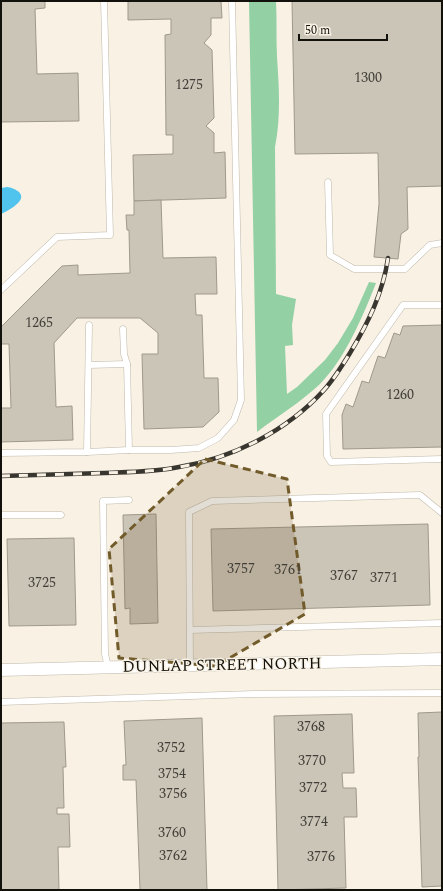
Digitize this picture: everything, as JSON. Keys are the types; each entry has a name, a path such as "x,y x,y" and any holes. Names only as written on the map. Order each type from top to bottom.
{"street":[{"name":"DUNLAP STREET NORTH","path":"1,670 442,659"}],"lane":[{"path":"1,290 56,237 110,235 104,1"},
{"path":"1,453 170,450 199,448 218,438 234,420 241,400 232,1"},
{"path":"328,182 330,256 354,269 406,269 430,245 442,243"},
{"path":"442,305 403,305 326,414 327,456 331,462 442,459"},
{"path":"87,452 89,365 88,324"},
{"path":"123,328 124,354 127,364 129,450"},
{"path":"89,365 127,364"},
{"path":"190,666 189,512 212,501 420,495 442,513"},
{"path":"108,667 105,654 103,500 129,500"},
{"path":"1,515 61,515"},
{"path":"190,630 442,623"},
{"path":"1,702 254,694 442,693"}],"highlighted area":[{"path":"205,459 287,479 305,614 216,666 119,658 109,549"}],"green space":[{"path":"249,1 276,1 279,102 275,147 276,294 296,299 292,325 293,345 285,346 287,394 297,387 325,360 338,343 353,318 369,282 376,283 345,350 329,374 305,397 257,432"}],"water":[{"path":"7,187 19,192 21,197 16,205 1,214 1,188"}],"building":[{"path":"1,1 45,1 45,8 35,9 37,74 78,73 79,121 1,122"},
{"path":"128,1 221,1 222,18 211,18 211,35 204,43 212,50 214,118 206,126 214,133 214,153 225,152 226,198 134,201 133,155 173,154 173,135 166,135 165,35 171,34 171,19 128,20"},
{"path":"292,1 442,1 442,186 407,187 408,229 401,234 398,259 374,257 379,204 378,153 295,154"},
{"path":"161,200 163,258 216,257 217,294 195,294 196,315 202,315 204,378 218,378 219,412 203,427 144,429 142,354 158,354 158,333 140,318 77,318 54,343 56,407 72,406 73,440 1,442 1,408 11,408 9,344 1,344 1,327 62,266 78,265 78,275 130,273 129,230 127,230 126,215 134,215 134,201"},
{"path":"442,325 442,447 343,449 342,415 346,404 353,407 362,381 369,383 378,356 385,358 394,333 400,335 403,326"},
{"path":"156,514 158,623 130,624 130,608 125,609 123,515"},
{"path":"428,524 430,605 213,611 211,529"},
{"path":"74,538 76,625 9,626 7,539"},
{"path":"442,712 442,886 422,887 418,713"},
{"path":"352,714 354,773 342,773 343,788 356,788 357,817 344,817 346,888 278,890 274,716"},
{"path":"202,718 207,890 140,890 136,780 123,780 123,765 126,765 124,721"},
{"path":"64,722 66,767 63,767 64,808 57,808 57,814 69,814 70,847 58,847 59,890 1,890 1,723"}],"railway":[{"path":"1,476 132,472 170,469 219,457 239,449 276,430 309,405 335,377 357,342 369,319 379,296 388,258"}]}
